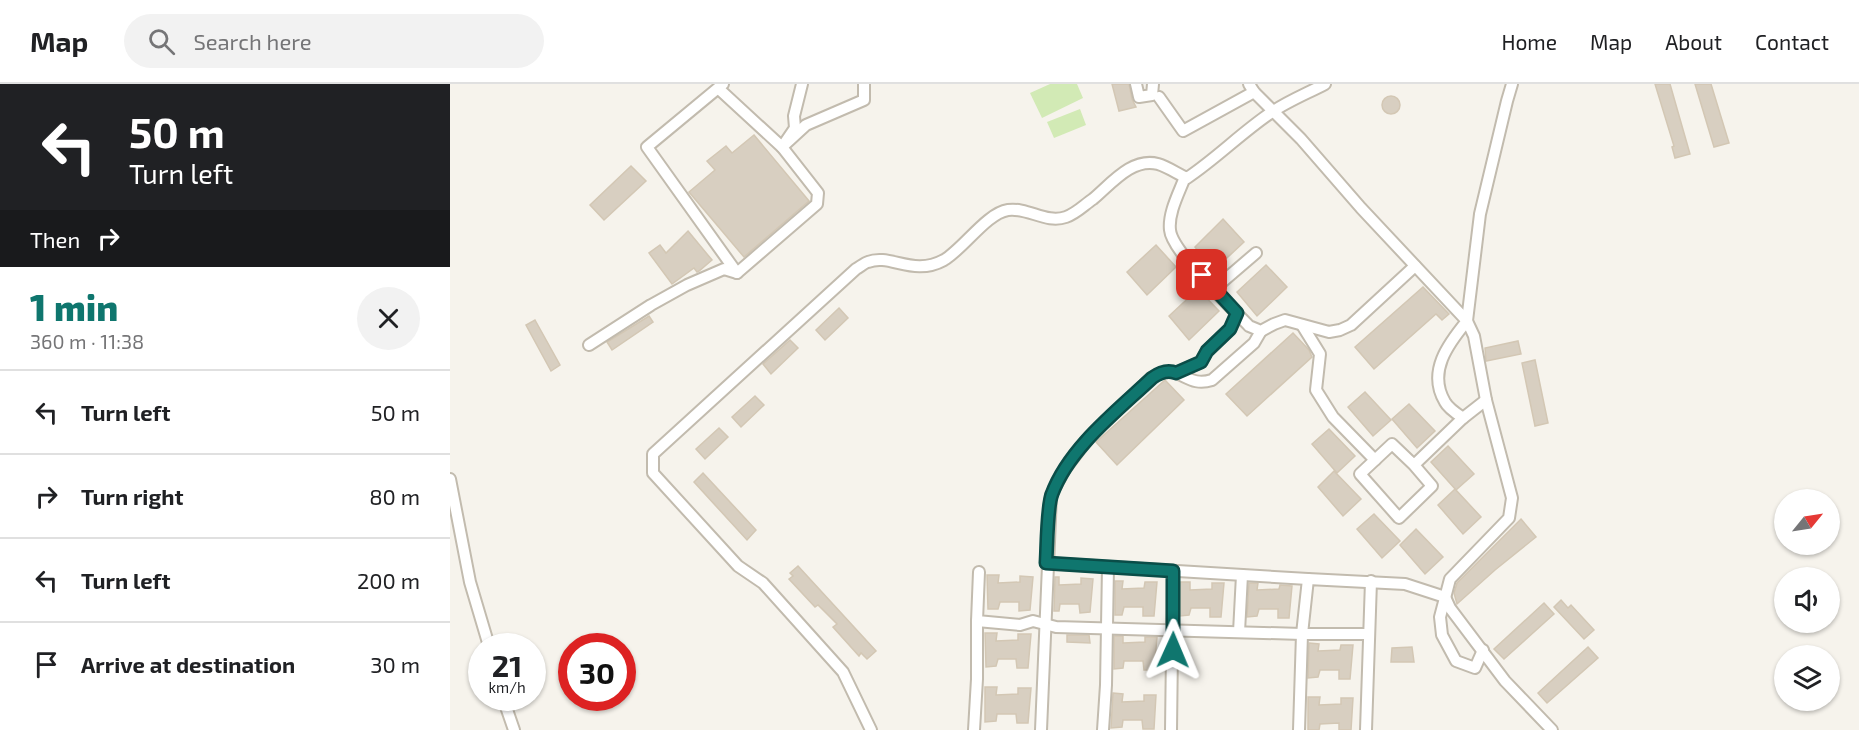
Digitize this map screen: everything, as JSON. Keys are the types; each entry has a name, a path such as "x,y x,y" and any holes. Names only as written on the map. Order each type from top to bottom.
{"street":[{"path":"782,147 795,128 795,116 802,84"},
{"path":"782,147 806,125 864,100 864,84"},
{"path":"1136,84 1139,97 1152,95 1153,84"},
{"path":"871,730 843,672 763,584 738,566 653,473 653,454 856,269 869,261 885,261 910,267 928,266 945,260 996,215 1008,210 1048,219 1064,218 1076,212 1130,168 1141,162 1158,164 1187,178 1272,111 1325,84"},
{"path":"1462,418 1445,404 1438,370 1447,345 1467,321 1480,214 1512,84"},
{"path":"721,86 782,147 818,193 817,204 737,273 647,147 721,86"},
{"path":"1159,97 1183,131 1251,88 1467,321 1474,336 1486,400 1512,498 1509,518 1450,579 1440,617 1442,635 1456,661 1475,668 1491,663"},
{"path":"1185,177 1174,205 1170,231 1177,248 1249,326 1261,331"},
{"path":"1214,289 1256,253"},
{"path":"1041,730 1046,563 1051,495 1065,469 1090,436 1161,372 1171,371 1195,381 1212,380 1254,343 1261,331 1285,320 1329,332 1341,330 1351,325 1415,266"},
{"path":"589,345 687,285 724,269 737,273"},
{"path":"1176,373 1201,362 1207,351 1230,329 1237,313"},
{"path":"1302,325 1320,354 1316,390 1333,417 1375,460"},
{"path":"1414,465 1462,418 1486,400"},
{"path":"1392,444 1414,465 1432,486 1399,518 1360,474 1392,444"},
{"path":"450,479 455,534 485,633"},
{"path":"1046,563 1371,581 1405,584 1445,597 1450,608 1505,681 1552,730"},
{"path":"1103,730 1108,567"},
{"path":"1171,730 1173,571"},
{"path":"974,730 979,572"},
{"path":"1239,632 1242,575"},
{"path":"1299,730 1302,634 1308,579"},
{"path":"1366,730 1371,581"},
{"path":"977,621 1020,625 1033,621 1056,627 1369,634"},
{"path":"1475,668 1482,650"},
{"path":"507,711 514,730"}],"green space":[{"path":"1050,84 1077,84 1083,98 1042,118 1030,93"},
{"path":"1080,109 1086,125 1054,138 1047,122"}],"building":[{"path":"1112,84 1129,84 1136,107 1119,111"},
{"path":"1655,84 1670,84 1690,154 1675,158 1672,147 1674,146"},
{"path":"1695,84 1711,84 1729,143 1714,147"},
{"path":"1387,96 1395,96 1400,101 1398,112 1387,114 1382,109 1382,101"},
{"path":"754,135 809,201 744,257 689,192 715,170 707,161 726,146 732,153"},
{"path":"631,166 646,181 604,220 590,205"},
{"path":"1223,219 1244,242 1214,270 1195,247"},
{"path":"688,231 712,260 699,271 697,272 694,268 672,284 649,253 660,245 666,253"},
{"path":"1156,245 1176,267 1147,295 1127,272"},
{"path":"1266,265 1287,287 1257,316 1237,292"},
{"path":"1423,287 1449,314 1442,320 1436,314 1374,369 1355,347"},
{"path":"1198,289 1219,311 1189,340 1169,316"},
{"path":"839,308 848,318 825,340 816,330"},
{"path":"649,316 653,322 612,350 607,342"},
{"path":"535,320 560,365 551,371 526,325"},
{"path":"1293,333 1309,350 1312,357 1247,416 1226,394"},
{"path":"790,340 798,348 771,374 763,364"},
{"path":"1518,341 1521,354 1486,361 1485,348"},
{"path":"1535,360 1548,423 1535,426 1522,363"},
{"path":"1165,380 1184,400 1117,465 1096,442"},
{"path":"1365,392 1391,420 1373,436 1348,407"},
{"path":"755,396 764,405 741,427 732,417"},
{"path":"1409,404 1435,431 1417,448 1392,419"},
{"path":"719,428 728,437 705,459 696,449"},
{"path":"1329,429 1355,456 1337,473 1312,444"},
{"path":"1448,446 1474,474 1456,490 1431,462"},
{"path":"1334,471 1361,499 1343,516 1318,487"},
{"path":"703,473 756,530 747,540 694,482"},
{"path":"1455,489 1481,517 1463,534 1438,505"},
{"path":"1374,514 1400,541 1382,558 1357,529"},
{"path":"1521,519 1536,537 1457,604 1454,593 1457,583"},
{"path":"1416,529 1443,557 1425,574 1400,545"},
{"path":"798,566 876,651 867,659 861,653 859,656 833,627 837,624 818,605 815,607 789,579 793,576 790,573"},
{"path":"987,575 999,575 998,583 1020,582 1020,576 1033,577 1030,610 1019,611 1019,602 1000,602 998,609 988,609"},
{"path":"1055,577 1059,577 1059,585 1081,584 1081,578 1093,579 1090,612 1080,613 1079,604 1060,604 1059,611 1054,611"},
{"path":"1115,581 1123,581 1122,589 1144,588 1145,582 1157,582 1154,616 1143,616 1143,607 1124,607 1122,615 1115,615"},
{"path":"1180,582 1190,582 1190,590 1212,589 1212,583 1224,583 1221,617 1210,617 1210,608 1191,608 1189,615 1180,616"},
{"path":"1249,583 1258,583 1257,590 1279,589 1280,585 1292,586 1289,618 1278,618 1278,609 1259,609 1257,616 1247,617"},
{"path":"1561,600 1568,608 1571,605 1594,630 1584,639 1554,607"},
{"path":"1544,603 1554,614 1504,659 1494,649"},
{"path":"985,633 997,633 996,641 1018,640 1018,634 1031,634 1028,668 1017,668 1016,659 998,659 996,666 986,667"},
{"path":"1067,635 1089,635 1090,643 1067,642"},
{"path":"1114,636 1123,636 1123,643 1145,642 1145,637 1157,637 1154,670 1144,670 1143,661 1124,661 1123,668 1114,669"},
{"path":"1309,643 1319,644 1318,651 1340,650 1341,645 1353,645 1350,679 1339,679 1339,670 1320,670 1318,677 1308,678"},
{"path":"1412,647 1414,662 1391,662 1392,648"},
{"path":"1588,647 1598,658 1547,703 1538,693"},
{"path":"985,687 997,687 996,695 1018,694 1018,688 1031,688 1028,723 1017,723 1016,714 997,714 996,721 985,722"},
{"path":"1113,693 1123,694 1122,702 1144,701 1144,695 1156,695 1154,729 1143,729 1142,720 1123,720 1122,727 1111,728"},
{"path":"1308,697 1320,697 1319,705 1341,704 1341,698 1353,698 1351,730 1339,730 1339,723 1320,724 1319,730 1308,730"}],"route":[{"path":"1173,650 1173,571 1046,563 1051,495 1065,469 1090,436 1152,378 1161,372 1176,373 1201,362 1207,351 1230,329 1237,313 1202,275"}]}
